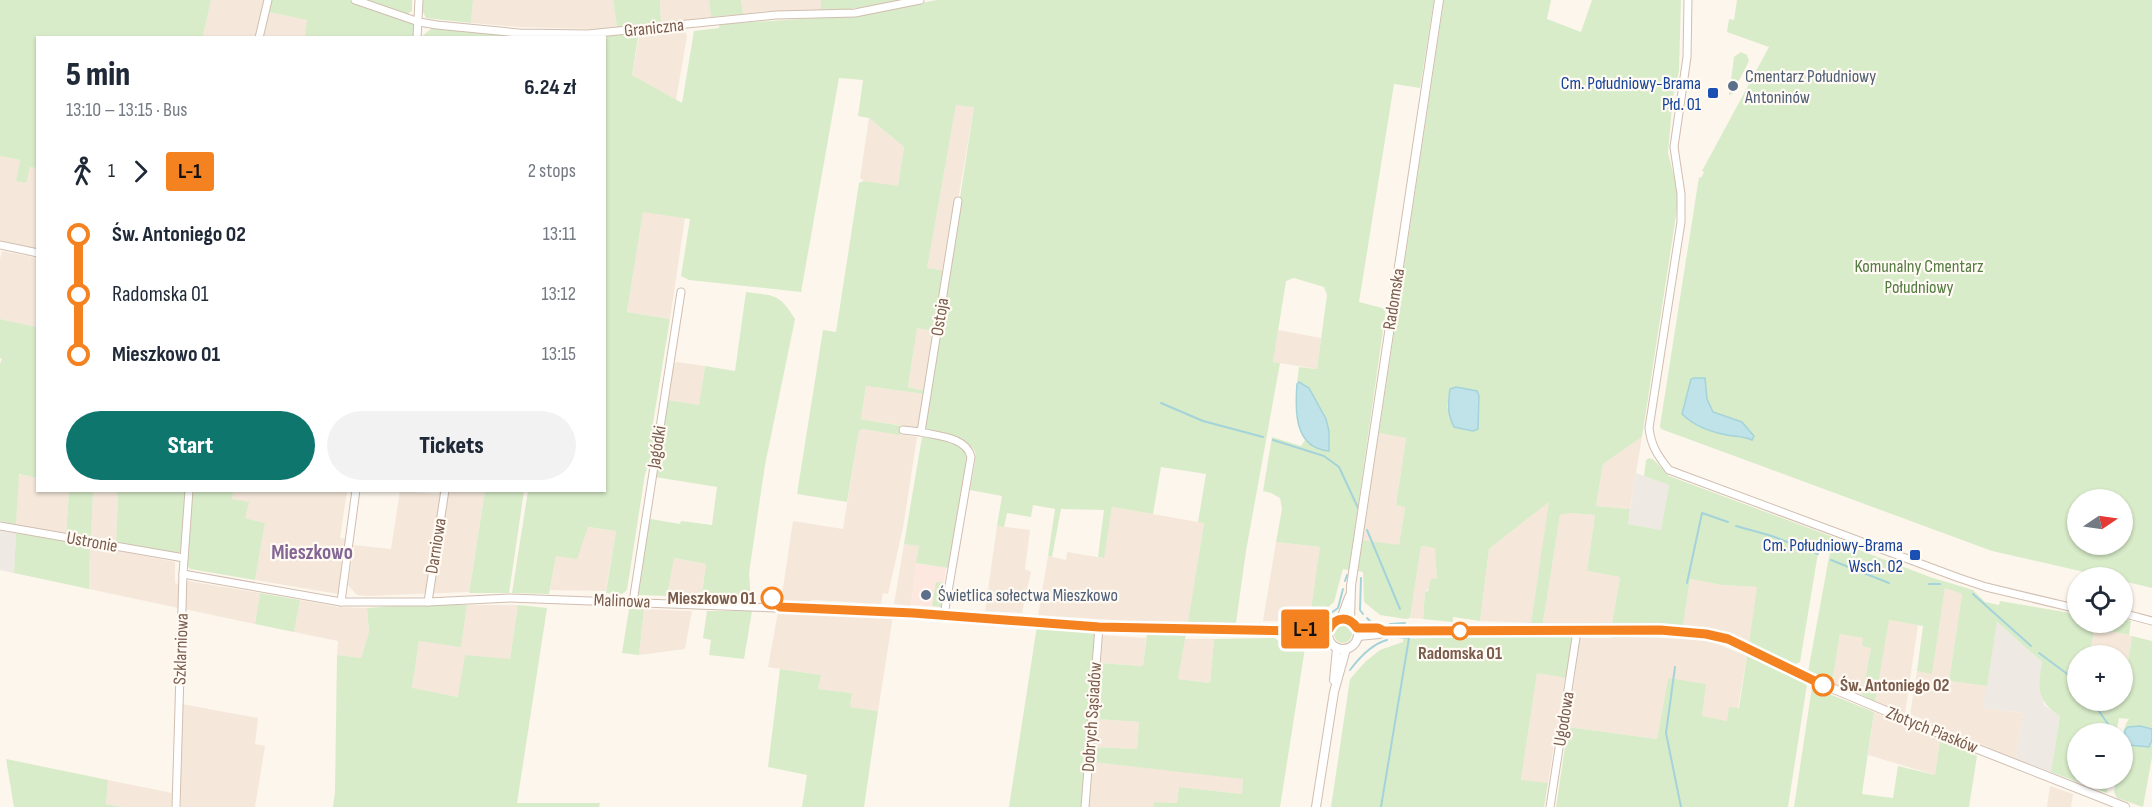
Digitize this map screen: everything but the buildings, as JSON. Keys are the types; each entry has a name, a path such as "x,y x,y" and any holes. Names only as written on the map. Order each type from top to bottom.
{"street":[{"path":"259,36 268,0"},
{"name":"Graniczna","path":"355,0 419,22 509,32 588,34 776,15 855,13 920,0"},
{"path":"417,36 419,0"},
{"name":"Radomska","path":"1345,620 1439,0"},
{"path":"1688,0 1687,57 1674,147 1682,212 1649,428 1650,439 1656,454 1669,470 1939,571 1986,587 2067,606"},
{"name":"Ostoja","path":"921,432 958,201"},
{"path":"0,245 36,253"},
{"name":"Jagódki","path":"633,602 681,292"},
{"path":"903,430 958,441 966,446 971,457 944,615"},
{"name":"Szklarniowa","path":"176,807 183,574 189,492"},
{"path":"341,602 356,492"},
{"name":"Darniowa","path":"428,602 445,492"},
{"name":"Ustronie","path":"0,526 184,558"},
{"name":"Malinowa","path":"183,574 341,602 428,602 510,598 633,602 944,615 1099,627"},
{"path":"2133,616 2152,621"},
{"path":"1345,620 1358,632 1355,644 1342,648 1331,644 1328,633 1333,622 1345,620"},
{"path":"1099,627 1328,633"},
{"name":"Dobrych Sąsiadów","path":"1085,807 1099,627"},
{"name":"Złotych Piasków","path":"1358,632 1378,628 1384,631 1660,630 1706,634 1728,639 1803,676 1945,736 2125,807"},
{"name":"Ugodowa","path":"1550,807 1577,631"},
{"path":"1316,807 1342,648"}],"shaded area":[{"path":"211,0 264,0 256,36 203,36"},
{"path":"473,0 613,0 617,27 590,29 471,23"},
{"path":"660,0 709,0 711,17 661,23"},
{"path":"741,0 821,0 821,12 768,13 768,11 743,14"},
{"path":"268,12 308,20 305,36 262,36"},
{"path":"685,32 687,36 676,100 632,75 639,37"},
{"path":"956,104 974,107 946,271 927,268"},
{"path":"869,118 904,147 898,187 864,181 860,178"},
{"path":"0,156 20,160 16,181 30,166 36,168 36,249 0,240"},
{"path":"643,211 685,218 670,319 627,312"},
{"path":"2,251 36,258 36,327 0,319"},
{"path":"917,327 934,331 925,391 908,387"},
{"path":"1278,330 1321,338 1317,369 1273,362"},
{"path":"677,362 705,366 699,406 667,400 672,365"},
{"path":"866,386 924,394 919,425 916,428 861,419"},
{"path":"862,429 917,437 903,528 888,594 883,593 881,604 812,600 810,602 781,601 793,521 843,529 859,431"},
{"path":"1379,433 1406,438 1396,505 1405,506 1399,546 1362,540"},
{"path":"1642,437 1630,509 1596,506 1603,464"},
{"path":"1636,473 1669,485 1661,530 1628,524"},
{"path":"18,474 36,478 36,492 69,492 66,535 16,525"},
{"path":"93,492 118,493 116,541 91,537"},
{"path":"233,492 347,492 340,538 346,539 338,594 255,580 265,523 245,518 231,499"},
{"path":"400,492 438,494 439,492 485,492 469,592 357,595 348,585 354,545 391,549"},
{"path":"1550,501 1531,623 1480,621 1489,549"},
{"path":"1112,507 1204,523 1188,625 1038,615 1048,556 1066,560 1067,552 1103,558"},
{"path":"1571,513 1595,515 1587,571 1620,577 1612,624 1543,623 1560,515"},
{"path":"997,526 1030,530 1025,569 1031,572 1022,613 985,611"},
{"path":"587,527 616,531 606,591 550,590 556,556"},
{"path":"0,530 16,533 14,573 0,570"},
{"path":"1276,542 1321,547 1309,621 1263,621"},
{"path":"904,544 919,546 911,605 909,606 894,604"},
{"path":"90,545 175,562 175,583 179,584 178,608 89,589"},
{"path":"1421,546 1436,548 1437,579 1425,592 1423,619 1410,618"},
{"path":"673,558 706,564 701,597 667,596"},
{"path":"916,563 946,567 941,607 911,605"},
{"path":"1690,579 1722,585 1758,587 1749,643 1715,630 1683,627"},
{"path":"188,581 260,593 255,624 184,609 185,583"},
{"path":"1945,588 1962,594 1949,681 1987,686 1984,708 2023,713 2016,759 1910,714 1917,671 1932,673"},
{"path":"300,600 339,607 367,608 369,632 361,658 337,655 338,641 294,632"},
{"path":"467,605 518,605 510,659 459,697 412,689 419,640 461,646"},
{"path":"644,609 692,611 685,649 639,655"},
{"path":"778,612 893,616 878,711 850,707 852,693 818,689 820,675 768,667"},
{"path":"1888,620 1918,625 1905,713 1875,702"},
{"path":"1997,622 2042,662 2040,691 2044,705 2060,716 2051,772 2016,759 2023,713 1983,708"},
{"path":"2094,633 2120,633 2132,636 2131,645 2091,645"},
{"path":"1840,634 1863,638 1871,648 1862,695 1832,683"},
{"path":"1101,635 1146,638 1143,666 1099,663"},
{"path":"1612,636 1708,640 1747,656 1738,708 1727,721 1702,716 1668,678 1657,739 1568,727 1580,638 1611,638"},
{"path":"1185,639 1214,639 1210,683 1178,679"},
{"path":"1537,672 1565,677 1548,783 1521,781"},
{"path":"182,704 258,718 255,744 265,746 255,807 181,807"},
{"path":"1874,712 1940,740 1935,775 1868,755"},
{"path":"1096,719 1139,722 1137,749 1094,747"},
{"path":"1092,762 1243,778 1242,794 1179,787 1177,803 1154,802 1154,807 1088,807"},
{"path":"108,780 172,793 171,807 122,807 106,804"},
{"path":"2050,786 2073,794 2071,807 2047,807"}],"green space":[{"path":"0,0 211,0 203,36 36,36 36,168 30,167 26,183 16,181 20,160 0,156"},
{"path":"271,0 349,0 414,24 413,36 305,36 307,20 268,12"},
{"path":"360,0 412,0 412,11 407,14"},
{"path":"423,0 473,0 471,23 426,18 423,12"},
{"path":"613,0 660,0 661,23 617,27"},
{"path":"709,0 741,0 743,14 711,17"},
{"path":"821,0 904,0 865,8 853,8 853,11 821,12"},
{"path":"937,0 1434,0 1420,88 1394,84 1359,302 1386,309 1349,570 1343,569 1334,602 1309,624 1320,547 1276,542 1282,509 1280,498 1263,491 1272,437 1301,446 1305,440 1313,447 1330,441 1326,419 1309,388 1300,382 1297,384 1299,367 1317,369 1327,295 1324,287 1294,278 1286,281 1273,362 1280,363 1246,551 1236,623 1188,622 1204,523 1198,522 1206,474 1161,467 1153,514 1112,507 1104,558 1098,557 1104,510 1061,509 1052,557 1048,556 1055,509 1033,505 1031,517 1007,513 1004,527 997,526 1002,496 970,490 975,460 972,447 953,437 924,430 974,107 956,105 927,268 946,271 934,331 917,328 908,387 925,391 924,394 866,386 861,419 902,426 900,435 862,429 859,431 847,502 797,494 823,330 836,332 859,183 864,181 898,186 904,147 869,118 858,116 863,80 839,78 801,292 689,280 681,276 690,219 643,212 627,312 670,319 652,429 657,430 655,446 645,474 627,590 622,594 606,593 616,531 588,527 577,559 556,556 549,594 512,593 528,492 606,492 606,36 596,36 639,32 632,75 682,103 694,31 719,28 720,24 849,16"},
{"path":"1444,0 1551,0 1547,19 1581,32 1592,0 1681,0 1679,71 1673,96 1668,153 1679,196 1642,437 1603,464 1596,506 1630,509 1628,524 1661,530 1669,485 1644,476 1646,460 1649,458 1654,460 1669,476 1833,537 1833,540 1930,577 1973,590 1985,602 1999,605 2000,601 2067,612 2067,633 2094,633 2091,645 2067,645 2067,711 2133,711 2132,636 2152,641 2152,757 2143,807 2117,798 2114,792 2114,789 2133,789 2133,723 2127,723 2129,719 2119,718 2118,723 2067,723 2067,778 2051,772 2060,716 2046,705 2040,693 2042,662 1997,622 1987,686 1949,681 1962,594 1945,588 1932,674 1917,671 1923,626 1889,620 1875,702 1862,695 1871,648 1862,646 1863,638 1840,634 1832,683 1808,672 1831,546 1820,541 1800,662 1793,665 1749,643 1757,587 1722,585 1690,579 1683,627 1612,624 1620,577 1587,571 1595,515 1571,513 1560,515 1543,623 1531,623 1549,502 1489,549 1480,621 1453,617 1453,622 1423,619 1425,592 1428,591 1431,578 1437,579 1435,548 1421,546 1410,618 1380,615 1364,602 1363,572 1358,571 1362,540 1399,545 1405,507 1396,505 1406,438 1379,433","holes":["1455,387 1479,396 1479,418 1447,408 1450,389"]},
{"name":"Komunalny Cmentarz Południowy","path":"1737,0 2152,0 2152,588 2133,583 2133,567 2067,568 1992,551 1661,429 1699,177 1701,178 1704,172 1702,171 1769,47 1727,32 1729,19 1734,20"},
{"path":"432,28 519,36 422,36"},
{"path":"1741,52 1747,55 1749,61 1732,94 1729,95 1734,57"},
{"path":"746,292 775,297 785,304 795,319 765,465 749,573 751,600 701,600 706,564 674,558 667,596 639,595 637,590 648,521 651,519 680,524 681,521 712,525 717,487 655,477 667,400 699,405 705,366 735,371"},
{"path":"0,319 36,327 36,478 19,474 16,525 0,521 0,364 2,359 0,358"},
{"path":"922,437 956,444 968,459 949,568 916,563 919,546 904,544"},
{"path":"69,492 93,492 91,539 66,535"},
{"path":"112,492 187,492 183,548 179,553 116,544 118,493"},
{"path":"193,492 233,492 232,499 249,502 245,518 265,523 255,580 190,569 187,564"},
{"path":"485,492 524,492 509,593 469,593"},
{"path":"16,533 90,545 89,589 14,573"},
{"path":"936,582 944,583 941,607 932,606"},
{"path":"260,593 300,600 294,632 255,624"},
{"path":"467,605 461,647 419,641 412,688 458,697 465,655 510,659 518,605 547,608 517,803 600,803 599,807 333,807 337,655 361,658 369,632 367,608"},
{"path":"629,609 644,609 639,655 622,653"},
{"path":"707,611 752,611 744,659 709,655 711,640 703,638"},
{"path":"1339,625 1347,625 1352,630 1350,641 1339,643 1334,638 1334,630"},
{"path":"1037,626 1087,631 1096,635 1082,807 1009,807"},
{"path":"1147,633 1186,634 1178,679 1210,683 1214,639 1274,638 1286,645 1305,648 1280,807 1154,807 1154,802 1177,803 1179,787 1242,794 1243,779 1092,762 1094,747 1137,749 1139,722 1096,719 1099,663 1143,666"},
{"path":"1565,634 1572,638 1567,678 1537,673 1521,780 1548,783 1544,807 1331,807 1350,679 1380,650 1403,642 1403,639"},
{"path":"1747,656 1807,684 1788,807 1556,807 1568,727 1657,739 1668,678 1706,684 1702,716 1727,721 1729,707 1739,708"},
{"path":"780,669 821,675 818,689 852,693 850,707 878,711 864,807 802,807 807,775 768,767"},
{"path":"1812,687 1874,712 1862,794 1893,798 1898,766 1935,775 1940,740 1977,756 1969,807 1794,807"},
{"path":"6,759 108,780 106,804 122,807 14,807"}],"water":[{"path":"1705,378 1707,399 1713,412 1742,422 1754,436 1752,440 1709,430 1697,425 1682,414 1691,379"},
{"path":"1299,382 1309,388 1326,419 1329,431 1329,451 1309,443 1299,427 1296,395"},
{"path":"1456,387 1477,391 1479,396 1478,429 1473,431 1454,427 1449,413 1449,404 1450,389"},
{"path":"2133,727 2152,729 2152,740 2149,747 2133,745"}],"waterway":[{"path":"1161,403 1203,421 1263,437"},
{"path":"1273,440 1324,456 1339,467 1359,510"},
{"path":"1687,583 1702,513 1728,522"},
{"path":"1736,526 1772,536 1818,554"},
{"path":"1367,530 1400,609"},
{"path":"1831,560 1889,583"},
{"path":"1345,581 1347,575"},
{"path":"1361,578 1360,610 1363,614"},
{"path":"1929,584 1940,584"},
{"path":"1308,625 1316,624 1338,608 1343,589"},
{"path":"1973,594 2031,646"},
{"path":"1367,618 1372,623 1379,623"},
{"path":"1390,624 1405,623"},
{"path":"1191,624 1234,625"},
{"path":"1242,625 1290,626"},
{"path":"1381,807 1409,638 1397,637"},
{"path":"1350,670 1371,648 1387,640"},
{"path":"2039,653 2067,674"},
{"path":"1675,667 1666,733 1681,807"},
{"path":"2099,711 2107,723"}],"bus line":[{"name":"L-1","path":"772,598 780,607 913,613 1099,627 1300,631 1308,628 1329,629 1333,622 1345,619 1357,628 1378,628 1384,631 1660,630 1706,634 1728,639 1823,685"}],"place":[{"name":"Cmentarz Południowy Antoninów","path":"1733,86"},
{"name":"Cm. Południowy-Brama Płd. 01","path":"1713,93"},
{"name":"Cm. Południowy-Brama Wsch. 02","path":"1915,555"},
{"name":"Świetlica sołectwa Mieszkowo","path":"926,595"},
{"name":"Mieszkowo 01","path":"772,598"},
{"name":"Radomska 01","path":"1460,631"},
{"name":"Św. Antoniego 02","path":"1823,685"}],"district":[{"name":"Mieszkowo","path":"312,552"}]}
